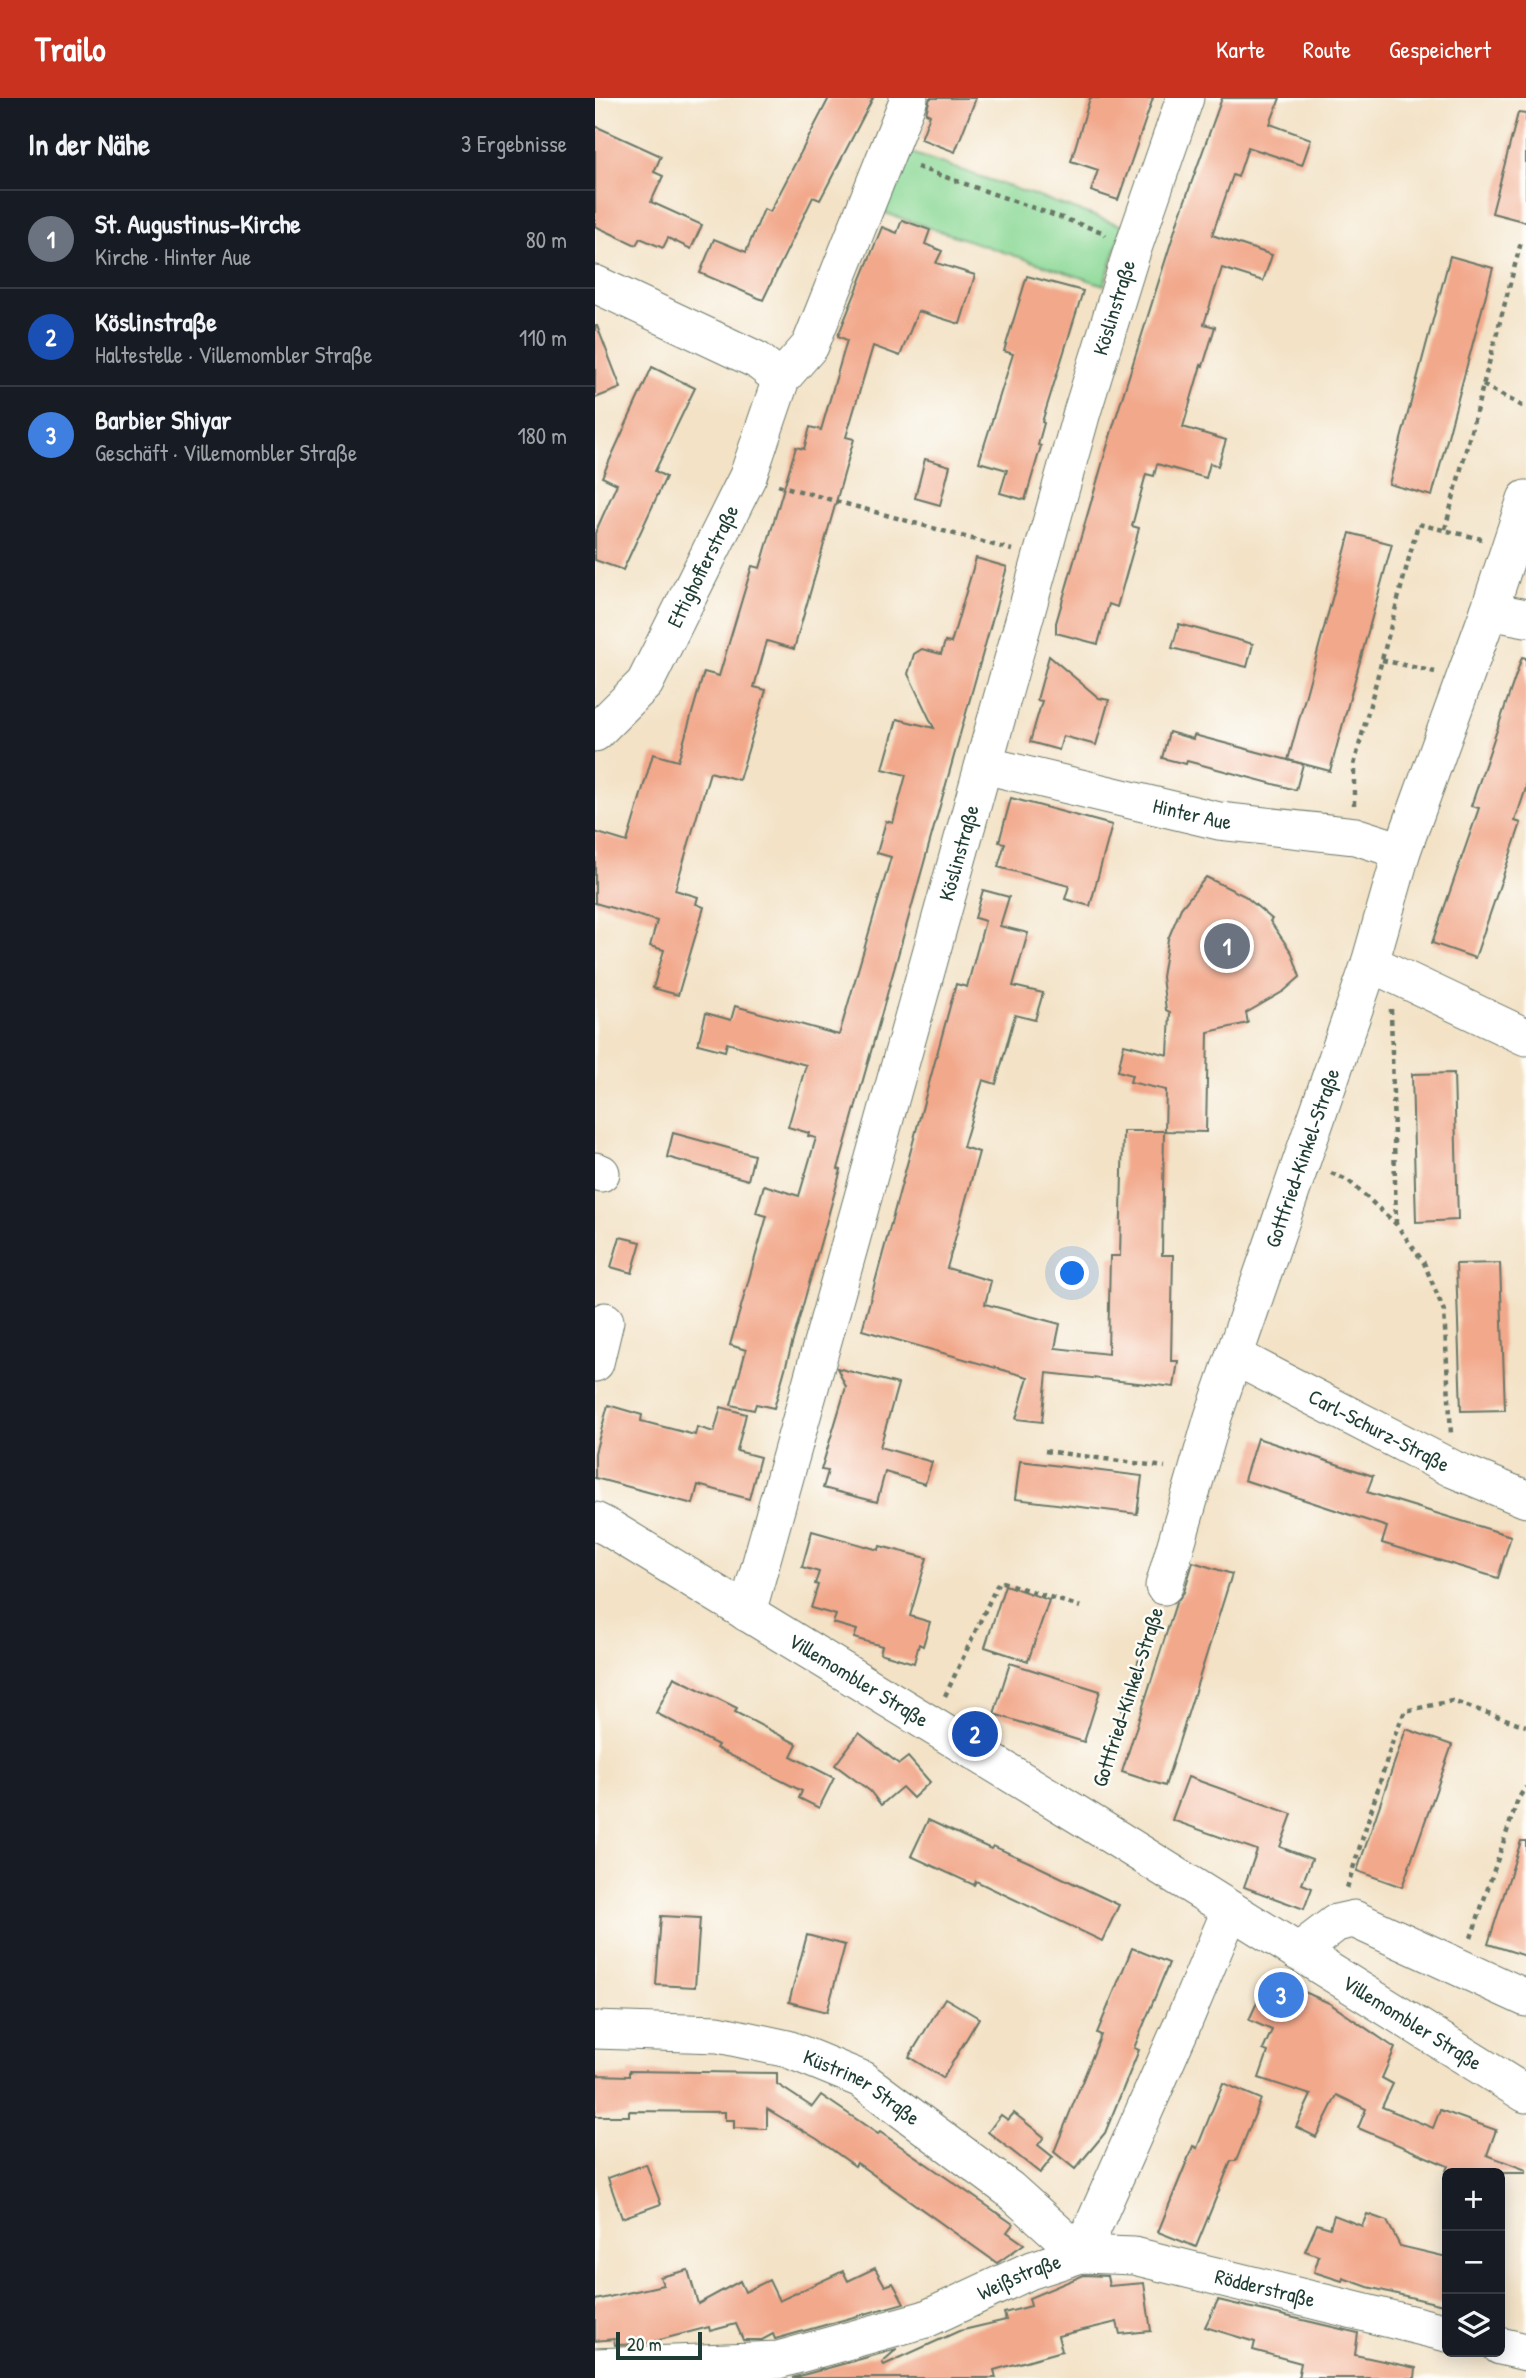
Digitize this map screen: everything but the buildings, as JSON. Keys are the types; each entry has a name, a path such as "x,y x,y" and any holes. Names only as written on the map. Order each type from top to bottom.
{"street":[{"name":"Ettighofferstraße","path":"595,733 645,683 747,476 781,379 810,346 909,98"},
{"name":"Köslinstraße","path":"747,1613 1040,558 1130,257 1185,98"},
{"path":"595,284 757,360 781,379"},
{"name":"Gottfried-Kinkel-Straße","path":"1164,1586 1234,1356 1301,1162 1380,968 1402,851 1489,611 1526,499"},
{"path":"1489,611 1526,618"},
{"name":"Hinter Aue","path":"984,765 1219,821 1355,836 1402,851"},
{"path":"1380,968 1526,1037"},
{"path":"595,1363 605,1321"},
{"name":"Carl-Schurz-Straße","path":"1234,1356 1453,1469 1526,1499"},
{"name":"Villemombler Straße","path":"595,1521 1087,1820 1526,2094"},
{"name":"Weißstraße","path":"595,2367 778,2360 926,2319 1029,2271 1081,2253 1230,1911"},
{"path":"1298,1952 1336,1923 1354,1919 1526,1998"},
{"name":"Küstriner Straße","path":"595,2030 718,2034 788,2049 860,2080 1009,2189 1081,2253"},
{"name":"Rödderstraße","path":"1081,2253 1134,2256 1442,2332"},
{"path":"1505,2347 1526,2352"}],"path":[{"path":"885,156 1102,232 1130,257"},
{"path":"1445,529 1520,246 1526,248"},
{"path":"1483,385 1526,408"},
{"path":"747,476 1040,558"},
{"path":"1355,836 1354,765 1418,524 1510,547"},
{"path":"1382,660 1465,678"},
{"path":"1380,968 1396,1224"},
{"path":"1301,1162 1349,1181 1396,1224 1424,1263 1444,1311 1453,1469"},
{"path":"1045,1451 1197,1471"},
{"path":"943,1700 999,1581 1081,1607"},
{"name":"Gottfried-Kinkel-Straße","path":"1087,1820 1164,1586"},
{"path":"1336,1923 1394,1737 1405,1711 1452,1701 1526,1727"},
{"path":"1461,1969 1518,1799 1526,1787"}],"green space":[{"path":"903,150 1123,226 1104,285 879,211"}],"place":[{"name":"St. Augustinus-Kirche","path":"1227,946"},
{"name":"Köslinstraße","path":"975,1734"},
{"name":"Barbier Shiyar","path":"1281,1995"}]}
